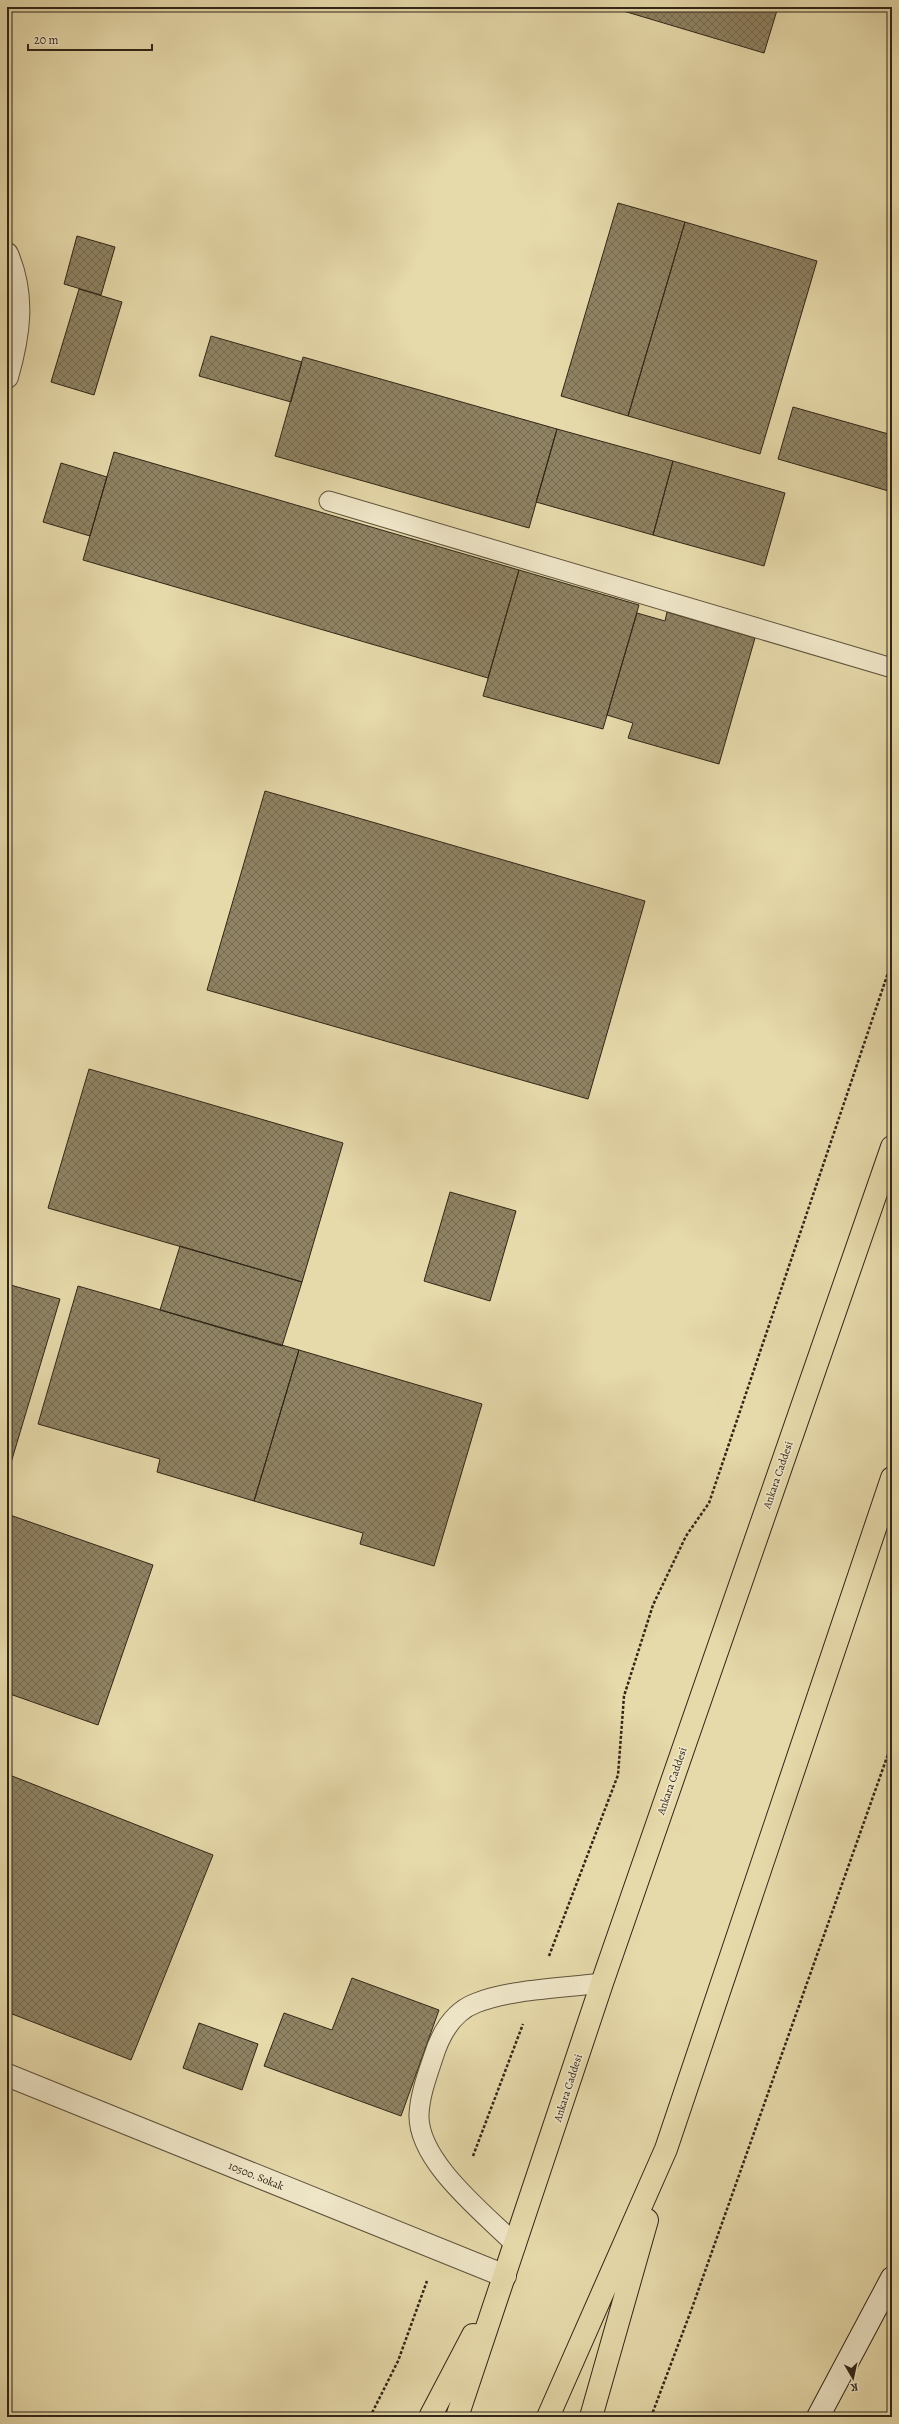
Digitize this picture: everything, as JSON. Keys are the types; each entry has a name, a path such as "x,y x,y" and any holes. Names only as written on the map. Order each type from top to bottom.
{"highway":[{"name":"Ankara Caddesi","path":"457,2417 516,2245 602,1983 892,1147"},
{"path":"591,2417 599,2395 666,2149 892,1478"},
{"path":"548,2417 666,2149"},
{"path":"430,2417 505,2276"}],"street":[{"path":"7,254 16,274 19,314 15,348 7,378"},
{"name":"10500. Sokak","path":"7,2075 505,2276"},
{"path":"818,2417 892,2278"}],"lane":[{"path":"329,501 892,668"},
{"path":"516,2245 442,2171 429,2153 421,2134 419,2115 420,2098 440,2037 455,2017 475,2003 494,1998 602,1983"}],"path":[{"path":"461,2189 618,1775 624,1696 653,1606 686,1536 709,1503 892,961"},
{"path":"651,2417 692,2308 892,1743"},
{"path":"370,2417 398,2361 438,2249"}],"building":[{"path":"610,7 778,7 764,53"},
{"path":"618,203 685,222 628,416 561,396"},
{"path":"685,222 817,261 760,454 628,416"},
{"path":"77,236 115,247 101,295 64,284"},
{"path":"79,289 122,302 94,395 51,382"},
{"path":"211,336 302,362 291,402 199,376"},
{"path":"303,357 557,429 529,528 275,456"},
{"path":"793,407 892,435 892,492 778,459"},
{"path":"557,429 673,461 653,535 536,502"},
{"path":"114,452 519,570 488,678 83,560"},
{"path":"673,461 785,493 764,566 653,535"},
{"path":"61,463 107,477 90,536 43,522"},
{"path":"519,570 639,605 603,729 483,696"},
{"path":"667,612 755,638 719,764 628,738 633,723 607,715 637,613 665,621"},
{"path":"265,791 645,901 588,1099 207,990"},
{"path":"89,1069 343,1143 302,1282 48,1208"},
{"path":"450,1192 516,1211 490,1301 424,1281"},
{"path":"180,1246 302,1282 282,1346 160,1310"},
{"path":"7,1284 60,1299 10,1466 7,1465"},
{"path":"78,1286 299,1350 254,1501 157,1472 160,1459 38,1424"},
{"path":"299,1350 482,1404 434,1566 360,1544 363,1533 254,1501"},
{"path":"7,1514 153,1565 98,1725 7,1693"},
{"path":"7,1774 213,1855 131,2060 7,2012"},
{"path":"352,1978 439,2010 401,2116 264,2066 284,2013 332,2030"},
{"path":"199,2023 258,2044 242,2090 183,2068"}]}
